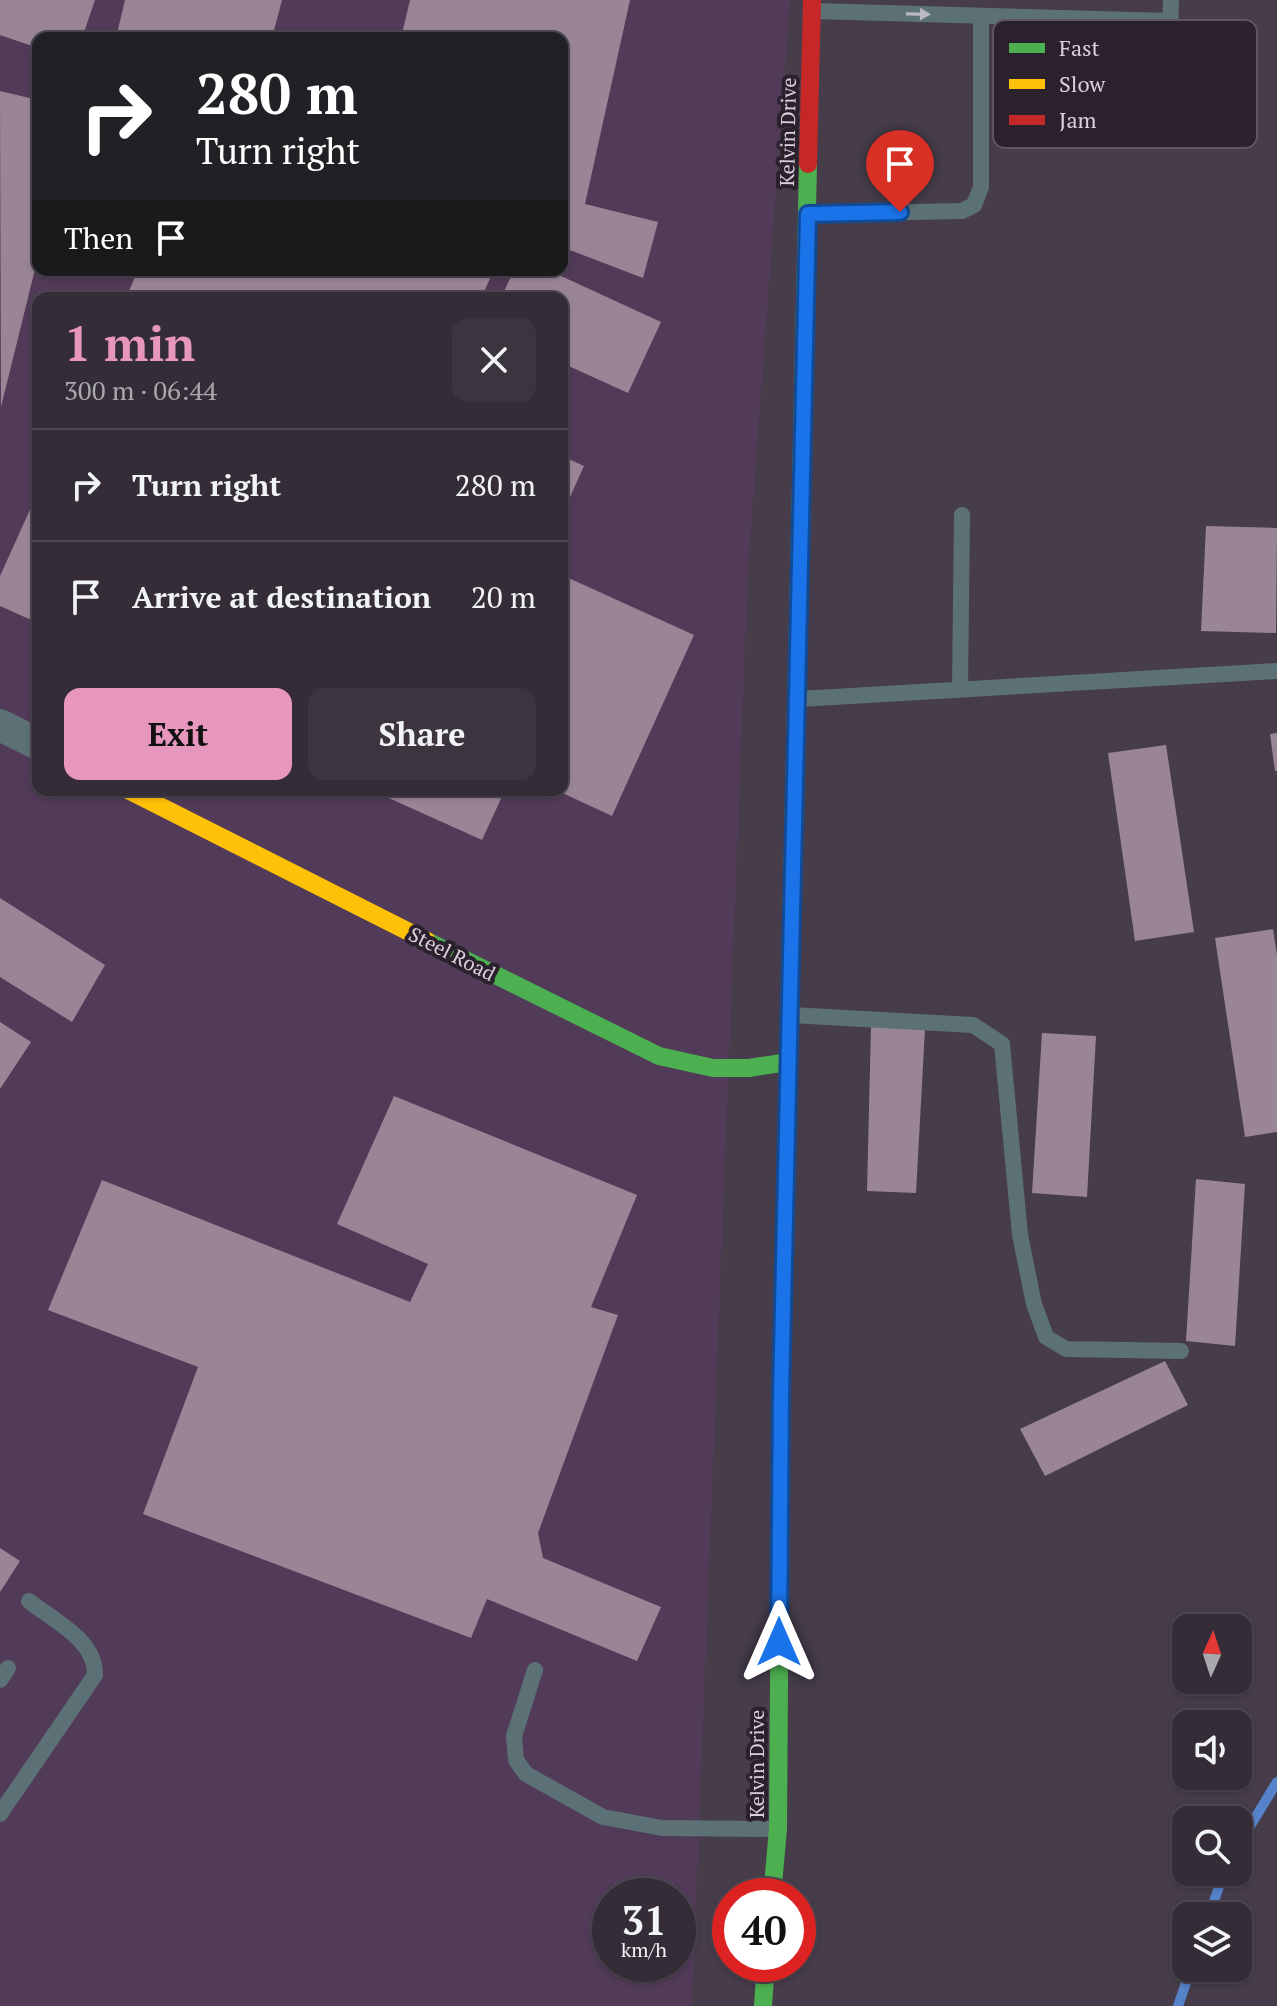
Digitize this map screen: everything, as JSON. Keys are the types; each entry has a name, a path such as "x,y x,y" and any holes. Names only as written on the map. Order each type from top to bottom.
{"street":[{"name":"Kelvin Drive","path":"774,1878 778,1829 781,1393 812,6"},
{"path":"0,725 32,741"},
{"name":"Steel Road","path":"140,796 662,1058 704,1069 727,1071 788,1062"},
{"path":"763,2006 765,1982"}],"lane":[{"path":"1169,20 1171,0"},
{"path":"812,6 981,16 1131,20"},
{"path":"808,214 962,211 974,205 981,187 981,16"},
{"path":"960,689 962,515"},
{"path":"797,699 1277,671"},
{"path":"790,1015 973,1025 1002,1044 1020,1235 1034,1304 1046,1337 1066,1349 1181,1351"},
{"path":"0,1814 95,1675 95,1660 89,1648 29,1601"},
{"path":"535,1670 514,1736 516,1760 526,1774 603,1817 662,1828 778,1829"}],"shaded area":[{"path":"0,0 790,0 748,569 696,1903 696,1878 592,1878 592,1982 693,1982 692,2006 0,2006"}],"building":[{"path":"0,0 95,0 84,32 32,32 32,46 0,35"},
{"path":"125,0 282,0 274,32 117,32"},
{"path":"410,0 630,0 585,204 658,222 643,278 568,249 568,32 402,32"},
{"path":"0,91 32,99 33,276 1,407"},
{"path":"135,276 491,276 484,292 129,292"},
{"path":"511,276 561,276 661,322 628,393 568,366 568,292 504,292"},
{"path":"568,459 584,466 568,502"},
{"path":"32,505 32,620 0,606 0,576"},
{"path":"1206,526 1277,528 1276,633 1201,631"},
{"path":"568,578 694,635 612,816 568,796"},
{"path":"1277,733 1277,771 1275,771 1270,734"},
{"path":"1166,745 1194,932 1135,941 1108,753"},
{"path":"384,796 502,796 482,840"},
{"path":"0,898 105,965 72,1022 0,977"},
{"path":"1273,929 1277,955 1277,1132 1245,1137 1215,938"},
{"path":"0,1022 31,1042 0,1089"},
{"path":"871,1027 925,1029 916,1193 867,1191"},
{"path":"1042,1033 1096,1036 1087,1197 1032,1193"},
{"path":"394,1096 637,1195 591,1307 618,1315 538,1533 543,1558 661,1607 637,1661 487,1599 471,1638 143,1514 198,1367 48,1310 102,1180 410,1302 428,1264 337,1224"},
{"path":"1196,1179 1245,1184 1235,1346 1186,1341"},
{"path":"1165,1361 1188,1405 1045,1476 1020,1429"},
{"path":"0,1548 20,1561 0,1592"}],"waterway":[{"path":"1252,1823 1277,1782"},
{"path":"1214,1902 1219,1886"},
{"path":"1178,2006 1186,1982"}],"traffic: fast":[{"path":"796,713 808,164"},
{"path":"427,941 659,1056 713,1068 749,1068 788,1062"},
{"path":"774,1878 778,1829 781,1393 788,1073"},
{"path":"763,2006 765,1982"}],"traffic: slow":[{"path":"788,1073 796,713"},
{"path":"140,796 427,941"}],"traffic: jam":[{"path":"808,164 812,0"}],"route":[{"path":"779,1642 781,1393 808,214 900,212"}]}
